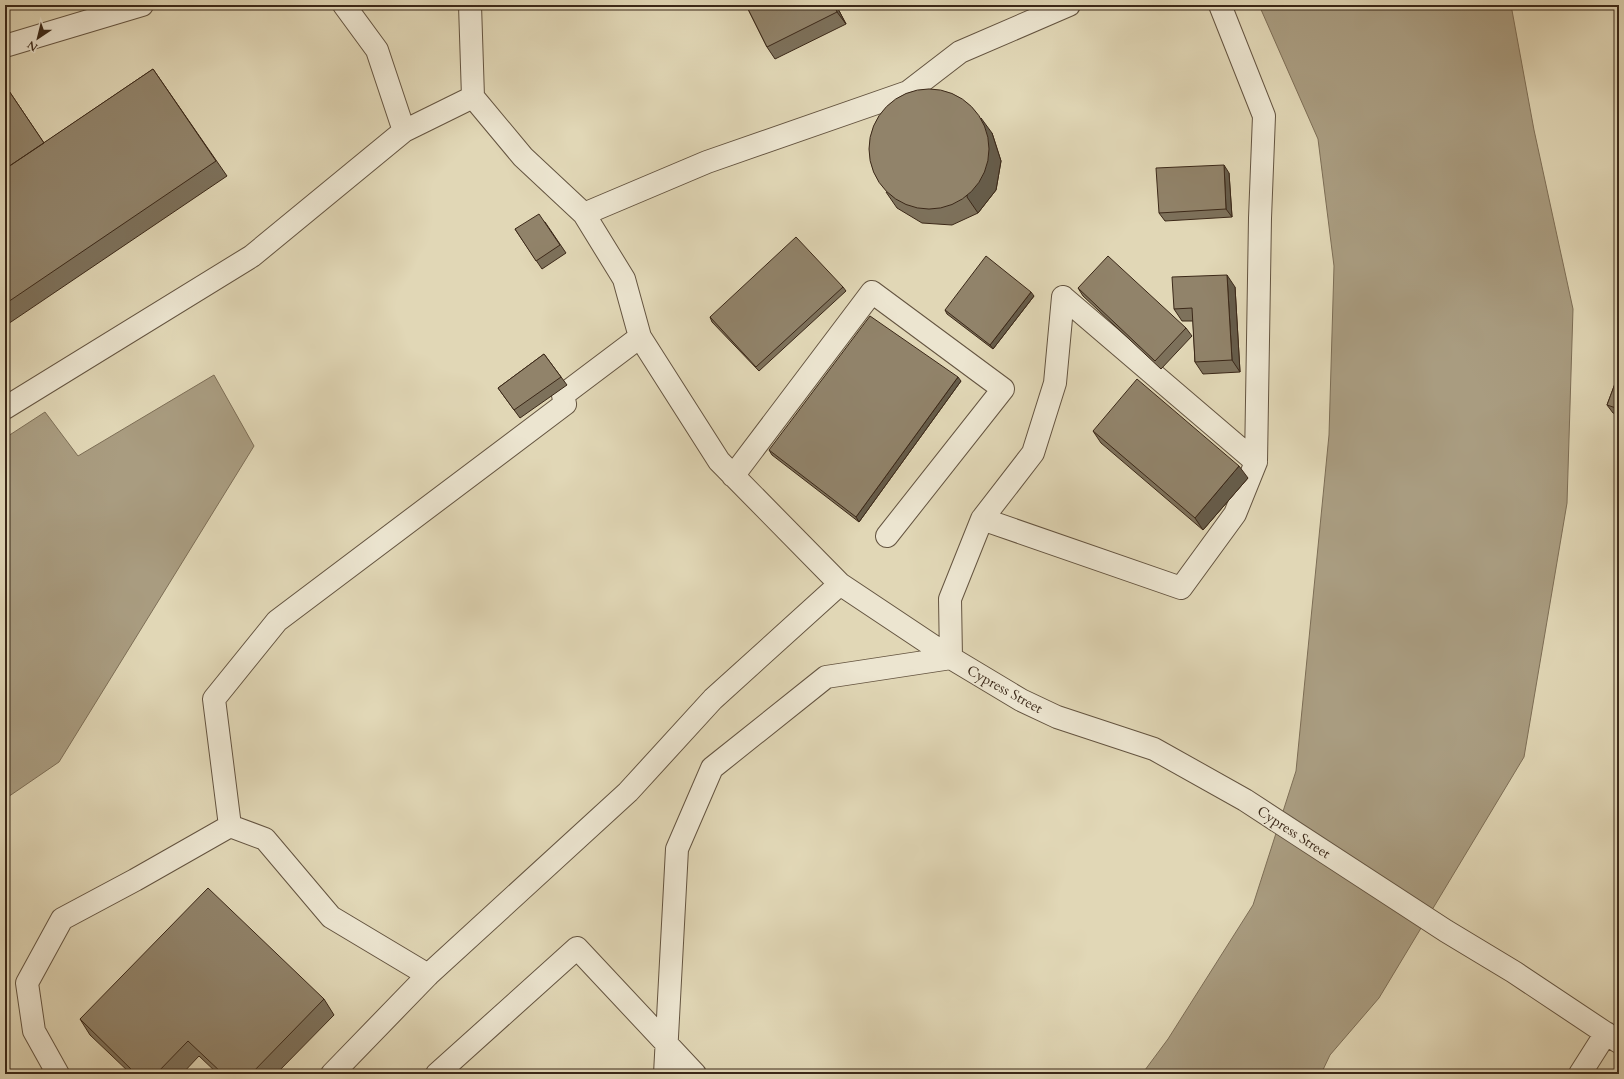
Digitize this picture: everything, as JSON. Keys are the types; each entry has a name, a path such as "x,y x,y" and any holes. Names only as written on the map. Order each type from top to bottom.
{"street":[{"path":"5,46 142,5"},
{"path":"344,5 377,50 404,131"},
{"path":"5,408 252,256 404,131 473,97 470,5"},
{"path":"584,214 707,162 908,92 960,52 1069,5"},
{"path":"982,518 1181,588 1235,514 1256,462 1260,226 1264,116 1220,5"},
{"name":"Cypress Street","path":"473,97 523,157 584,214 624,279 640,337 719,461 840,584 951,658 1021,700 1057,717 1154,749 1245,800 1446,931 1514,972 1612,1037"},
{"path":"733,476 872,292 1003,389 887,536"},
{"path":"665,1074 677,849 712,768 826,677 951,658 950,599 982,518 1033,453 1055,383 1063,297 1256,462"},
{"path":"230,826 214,699 277,621 565,404 563,395 640,337"},
{"path":"332,1074 428,975 628,792 713,699 840,584"},
{"path":"58,1074 34,1031 27,983 62,919 135,880 230,826 265,839 331,917 428,975"},
{"path":"437,1074 577,948 695,1074"},
{"path":"1580,1074 1612,1037"}],"shaded area":[{"path":"1259,5 1511,5 1534,130 1573,309 1567,503 1524,757 1379,998 1330,1055 1321,1074 1142,1074 1168,1039 1253,905 1296,771 1329,435 1334,266 1318,139"},
{"path":"214,375 254,446 59,762 5,799 5,438 45,412 78,456"}],"building":[{"path":"746,5 834,5 837,12 767,47"},
{"path":"153,69 216,161 5,304 5,169"},
{"path":"5,85 44,143 5,169"},
{"path":"929,89 941,90 952,94 962,99 971,107 979,116 984,126 988,137 988,161 984,172 979,182 971,191 962,199 952,204 941,208 929,209 917,208 906,204 896,199 887,191 879,182 874,172 870,161 869,149 870,137 874,126 879,116 887,107 896,99 906,94 917,90"},
{"path":"1224,165 1226,209 1159,213 1156,168"},
{"path":"539,214 560,245 536,261 515,229"},
{"path":"796,237 843,287 756,367 710,317"},
{"path":"986,256 1031,292 990,345 945,310"},
{"path":"1108,256 1186,328 1155,361 1078,288"},
{"path":"1227,275 1232,360 1195,362 1192,308 1174,309 1172,277"},
{"path":"870,316 958,377 856,517 769,450"},
{"path":"544,354 561,377 514,410 498,388"},
{"path":"1619,373 1619,409 1607,405"},
{"path":"1137,379 1239,466 1195,518 1093,431"},
{"path":"208,888 324,999 251,1074 223,1074 188,1041 156,1074 136,1074 80,1019"}]}
